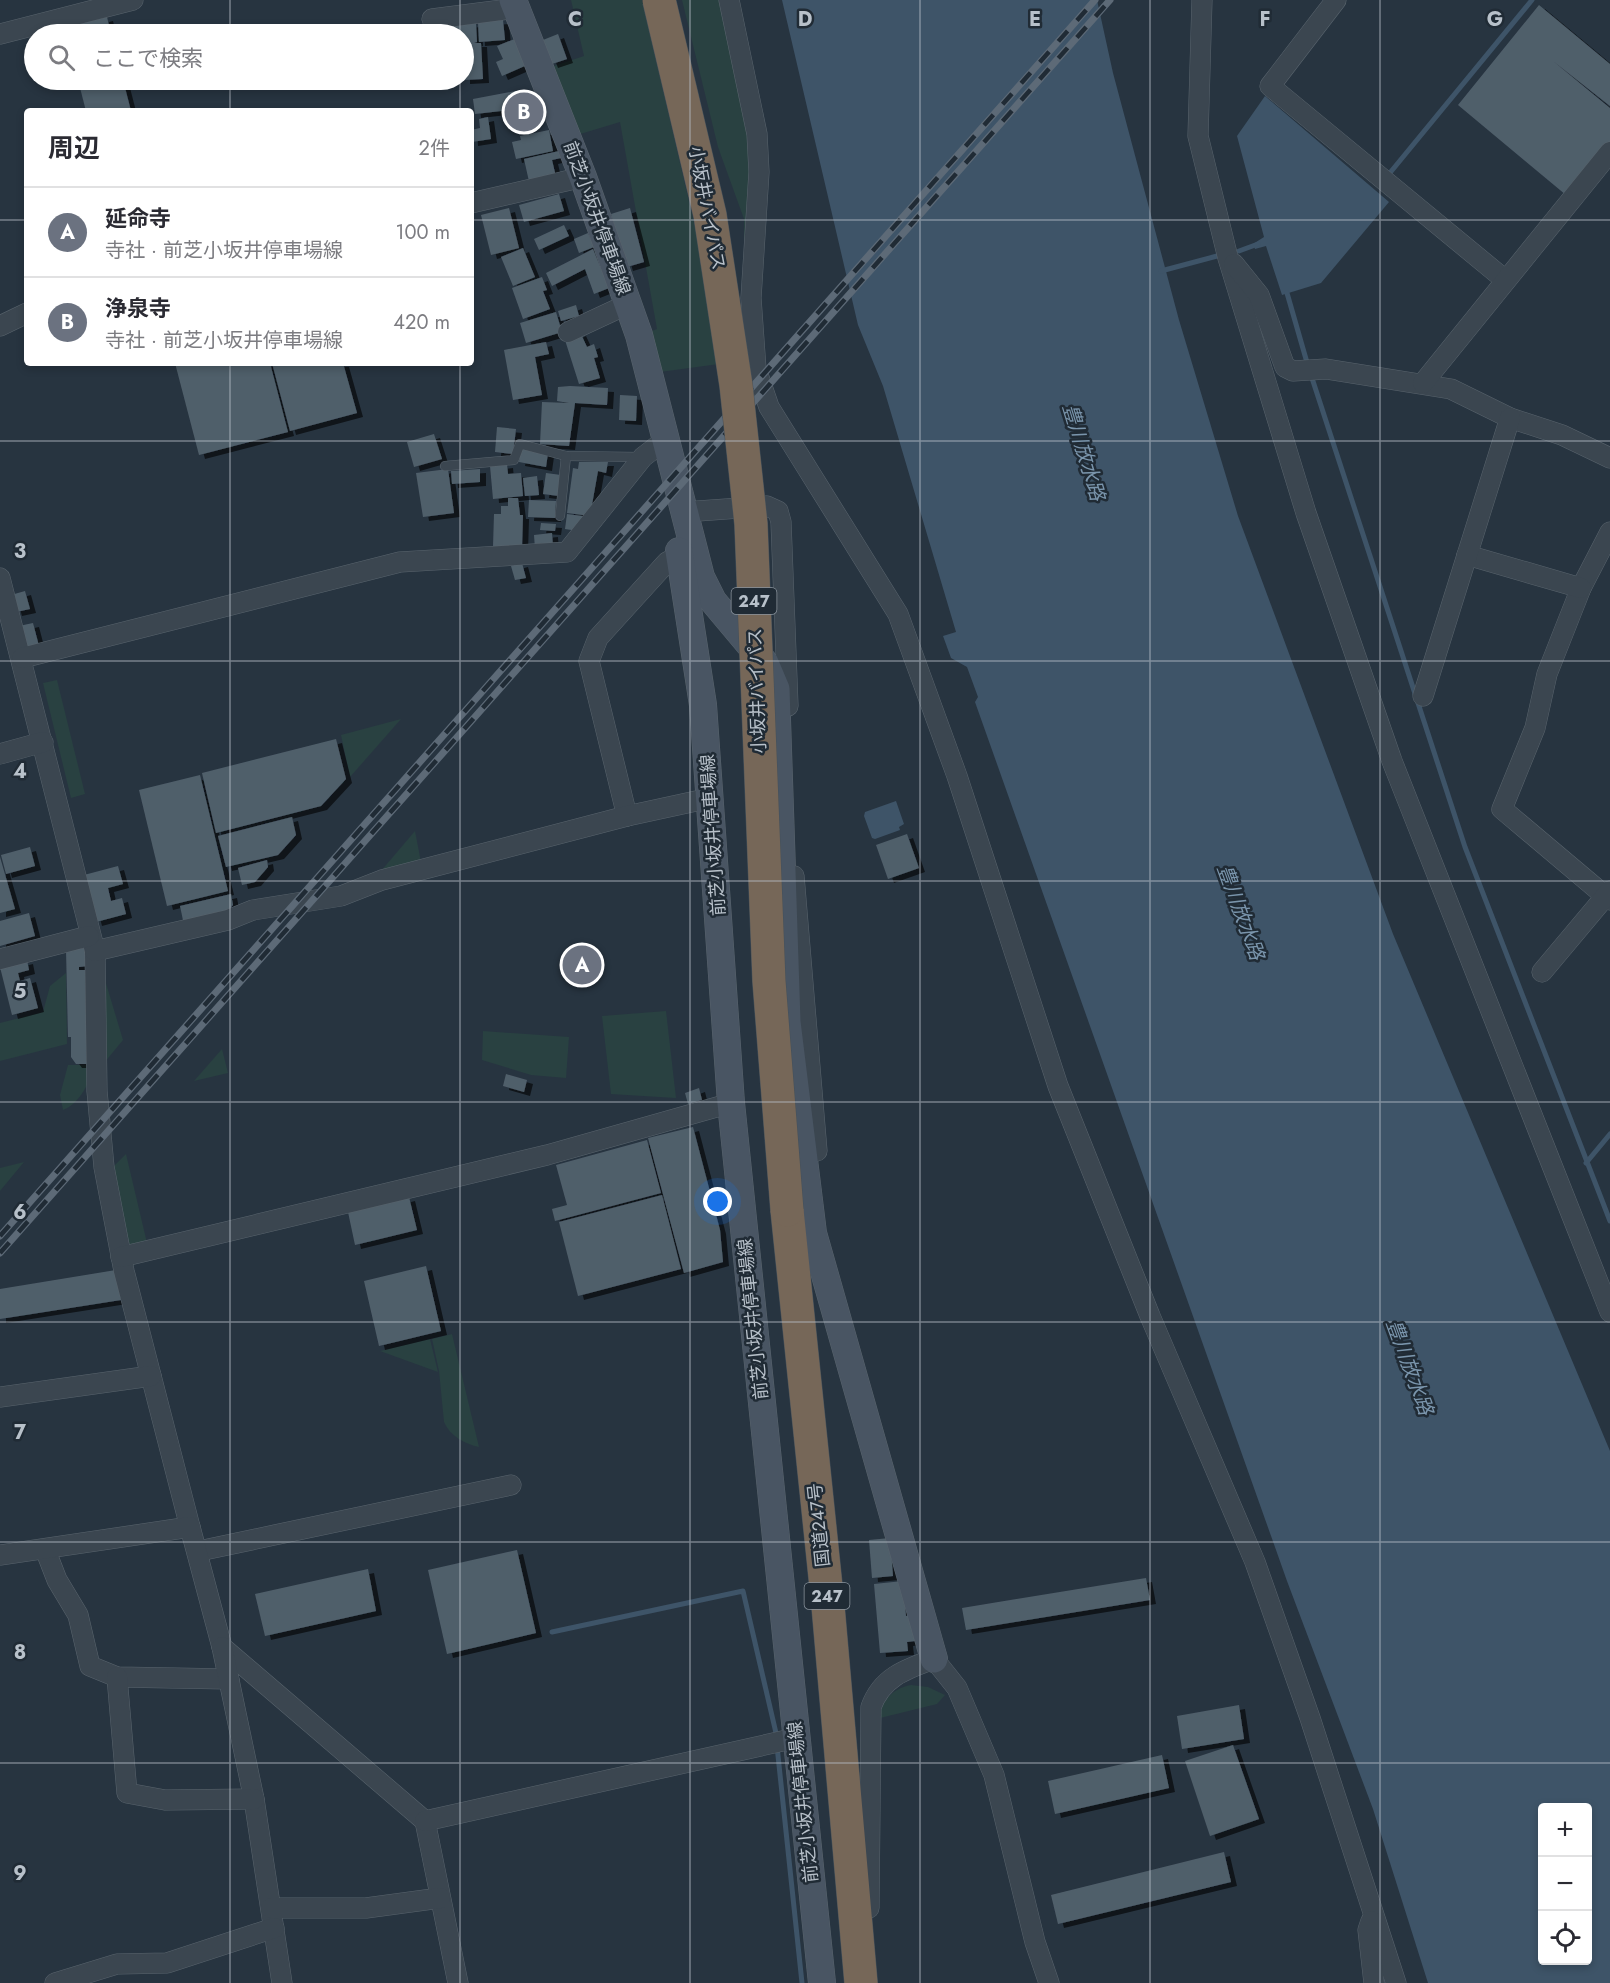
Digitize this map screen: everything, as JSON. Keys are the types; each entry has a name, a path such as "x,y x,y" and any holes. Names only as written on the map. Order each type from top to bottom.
{"highway":[{"name":"小坂井バイパス","path":"659,0 710,215 745,459 751,524 769,981 788,1210"},
{"name":"国道247号","path":"788,1210 828,1606 861,1983"}],"main road":[{"name":"前芝小坂井停車場線","path":"515,4 583,177 628,304 651,376 700,577 713,601 765,663 776,689 787,1022 801,1152 813,1233 934,1659"},
{"name":"前芝小坂井停車場線","path":"665,440 680,555 704,705 730,1103 822,1983"}],"street":[{"path":"39,24 133,0"},
{"path":"729,0 758,134 759,172 752,298 756,369 769,407 898,614 957,776 1058,1086 1150,1316 1255,1562 1310,1718 1396,1983"},
{"path":"1202,0 1198,136 1228,258 1306,513 1392,761 1610,1312"},
{"path":"1336,0 1270,86 1504,279"},
{"path":"432,19 515,4"},
{"path":"0,34 24,28"},
{"path":"1423,383 1504,279 1610,152"},
{"path":"474,202 583,177"},
{"path":"1228,258 1259,295 1285,367 1293,371 1326,369 1451,389 1510,418 1562,435 1610,458"},
{"path":"568,332 628,304"},
{"path":"0,326 24,314"},
{"path":"1423,696 1510,418"},
{"path":"22,658 400,562 567,552 643,457 665,440"},
{"path":"684,512 767,506 778,510 781,522 794,872 817,1151 801,1152"},
{"path":"1542,972 1608,896 1502,809 1535,729 1547,674 1581,588 1610,532"},
{"path":"627,816 589,661 598,638 667,562 680,555"},
{"path":"1467,555 1581,588"},
{"path":"0,578 22,658 92,944 97,1091 104,1167 121,1257 190,1527 199,1551 229,1679 254,1799 282,1983"},
{"path":"0,754 43,742"},
{"path":"0,959 228,920 253,910 341,896 382,880 627,816 710,798"},
{"path":"121,1257 547,1155 730,1103"},
{"path":"0,1397 151,1376"},
{"path":"199,1551 511,1485"},
{"path":"0,1555 190,1527"},
{"path":"45,1549 57,1580 78,1615 90,1666 117,1677 229,1679"},
{"path":"222,1647 425,1821 458,1983"},
{"path":"873,1983 868,1905 871,1707 875,1694 885,1682 906,1669 934,1659 957,1688 994,1774 1035,1942 1049,1983"},
{"path":"117,1677 127,1793 165,1800 254,1799"},
{"path":"425,1821 796,1738"},
{"path":"271,1908 366,1908 440,1898"},
{"path":"1374,1915 1368,1930 1374,1983"},
{"path":"56,1983 117,1964 167,1963 273,1928"}],"lane":[{"path":"445,466 514,460 520,444 566,456 643,457"},
{"path":"560,516 566,456"}],"green space":[{"path":"571,0 642,0 701,253 719,364 660,372 649,332 657,329 620,122 577,135 551,67 584,56"},
{"path":"682,0 723,0 752,149 744,285 744,219 718,147"},
{"path":"57,680 85,794 71,798 43,683"},
{"path":"401,719 350,777 341,735"},
{"path":"415,831 421,862 381,871"},
{"path":"66,973 67,1044 0,1061 0,1023 43,1012 50,986"},
{"path":"105,980 123,1040 104,1063"},
{"path":"666,1011 676,1098 611,1094 602,1016"},
{"path":"483,1031 569,1037 566,1078 531,1075 482,1060"},
{"path":"222,1049 228,1073 194,1081"},
{"path":"68,1065 92,1065 92,1071 79,1098 63,1110 60,1095"},
{"path":"126,1154 147,1243 127,1248 110,1170"},
{"path":"24,1162 0,1191 0,1168"},
{"path":"452,1334 479,1447 458,1439 444,1422 439,1371 432,1339"},
{"path":"430,1339 438,1372 380,1351"},
{"path":"911,1685 928,1687 945,1695 937,1704 876,1719 893,1693"}],"water":[{"name":"豊川放水路","path":"782,0 1097,0 1113,73 1179,320 1238,516 1393,934 1610,1451 1610,1983 1428,1983 1373,1809 1287,1581 975,702 978,697 967,667 951,658 943,636 956,632 883,386 858,325"},
{"path":"1265,96 1389,202 1321,283 1282,295 1266,246 1255,249 1253,244 1264,237 1237,136"},
{"path":"896,801 904,824 899,827 900,830 872,838 864,816 865,812"}],"building":[{"path":"1539,5 1610,64 1610,106 1553,61 1610,108 1610,142 1566,195 1458,105"},
{"path":"107,17 109,24 80,24"},
{"path":"503,20 505,40 479,42 478,22"},
{"path":"476,23 477,42 474,43 474,24 462,24"},
{"path":"558,34 567,59 552,64 543,40"},
{"path":"517,38 527,65 502,76 496,62 503,59 497,46"},
{"path":"474,43 481,43 483,79 474,79"},
{"path":"81,90 126,90 130,108 85,108"},
{"path":"516,91 518,109 475,114 473,99"},
{"path":"488,117 491,139 474,142 474,129 480,128 479,119"},
{"path":"549,130 553,151 516,159 512,142 521,140 520,136"},
{"path":"559,151 561,158 552,160 557,181 530,186 524,159"},
{"path":"559,194 564,211 524,222 519,205"},
{"path":"509,208 519,248 491,255 481,215"},
{"path":"630,208 644,262 627,267 611,214"},
{"path":"564,225 569,236 539,250 534,239"},
{"path":"588,233 594,247 579,253 574,239"},
{"path":"523,248 535,277 513,286 501,257"},
{"path":"593,249 609,288 594,294 585,269 552,286 546,273"},
{"path":"542,277 547,290 543,291 550,309 523,319 512,288"},
{"path":"576,305 579,316 561,321 558,311"},
{"path":"556,312 562,332 526,343 520,323"},
{"path":"580,332 587,347 594,344 598,357 594,358 600,378 579,384 565,340"},
{"path":"546,342 549,354 535,357 542,395 513,400 504,350"},
{"path":"176,366 271,366 288,432 199,455"},
{"path":"273,366 344,366 357,413 290,431"},
{"path":"558,387 608,388 607,405 575,403 569,446 540,444 542,402 569,403 557,401"},
{"path":"620,395 637,396 636,421 619,420"},
{"path":"497,427 516,429 513,454 495,452"},
{"path":"434,434 442,459 414,467 407,442"},
{"path":"521,449 548,453 546,467 519,462"},
{"path":"579,462 608,462 606,473 598,471 590,516 567,513 573,468 578,469"},
{"path":"507,464 508,474 521,473 523,496 493,499 490,466"},
{"path":"448,469 454,513 423,517 416,473"},
{"path":"480,469 480,482 452,484 451,471"},
{"path":"546,473 561,475 559,496 543,494"},
{"path":"537,476 539,495 525,496 523,478"},
{"path":"508,498 518,498 520,515 523,515 522,548 493,547 494,514 501,514 501,506 508,506"},
{"path":"529,500 556,501 555,518 528,517"},
{"path":"567,514 590,517 578,531 565,529"},
{"path":"541,523 556,524 555,531 540,530"},
{"path":"552,533 553,547 535,549 534,535"},
{"path":"522,563 526,578 515,580 511,566"},
{"path":"25,591 30,609 16,612 11,595"},
{"path":"33,623 39,646 25,649 19,626"},
{"path":"336,739 346,779 321,806 216,833 202,773"},
{"path":"200,775 228,891 167,906 139,790"},
{"path":"292,817 296,835 278,855 226,867 218,836"},
{"path":"907,834 919,868 888,879 876,845"},
{"path":"30,847 35,866 6,874 1,855"},
{"path":"0,857 15,909 0,913"},
{"path":"267,860 268,867 255,882 242,885 238,868"},
{"path":"118,866 123,884 108,888 111,901 122,898 126,914 96,922 84,875"},
{"path":"231,894 233,905 224,916 184,925 180,906"},
{"path":"29,913 35,936 0,946 0,921"},
{"path":"88,948 88,966 79,967 79,970 89,970 91,1064 76,1064 71,1057 71,1037 68,1037 66,949"},
{"path":"27,960 29,970 18,973 20,981 30,978 38,1008 12,1015 0,967"},
{"path":"506,1074 527,1080 524,1092 503,1086"},
{"path":"699,1088 702,1100 688,1104 685,1093"},
{"path":"693,1127 720,1230 723,1262 684,1273 648,1138"},
{"path":"647,1140 661,1193 555,1221 552,1209 567,1205 556,1165"},
{"path":"662,1195 681,1269 578,1296 559,1222"},
{"path":"409,1197 417,1230 355,1245 348,1212"},
{"path":"426,1266 441,1331 379,1346 364,1281"},
{"path":"116,1270 121,1300 0,1319 0,1289"},
{"path":"890,1538 893,1576 872,1578 869,1540"},
{"path":"517,1550 536,1633 447,1654 428,1570"},
{"path":"368,1569 376,1611 265,1636 255,1594"},
{"path":"1146,1578 1150,1600 966,1630 962,1608"},
{"path":"903,1581 906,1616 913,1615 915,1641 907,1642 908,1651 880,1653 874,1584"},
{"path":"1239,1705 1244,1739 1182,1749 1177,1716"},
{"path":"1233,1745 1259,1819 1210,1836 1185,1761"},
{"path":"1162,1755 1169,1788 1055,1814 1048,1781"},
{"path":"1224,1852 1231,1882 1058,1924 1051,1895"}],"waterway":[{"path":"1389,174 1532,0"},
{"path":"1239,251 1258,244"},
{"path":"1161,271 1217,256"},
{"path":"1287,293 1308,366"},
{"path":"1311,375 1465,847 1610,1221"},
{"path":"1586,1163 1610,1134"},
{"path":"552,1632 743,1591 776,1733"},
{"path":"777,1746 802,1983"}],"railway":[{"path":"0,1236 1095,0"},
{"path":"0,1253 1110,0"}],"place":[{"name":"浄泉寺","path":"524,112"},
{"name":"延命寺","path":"582,965"}]}
